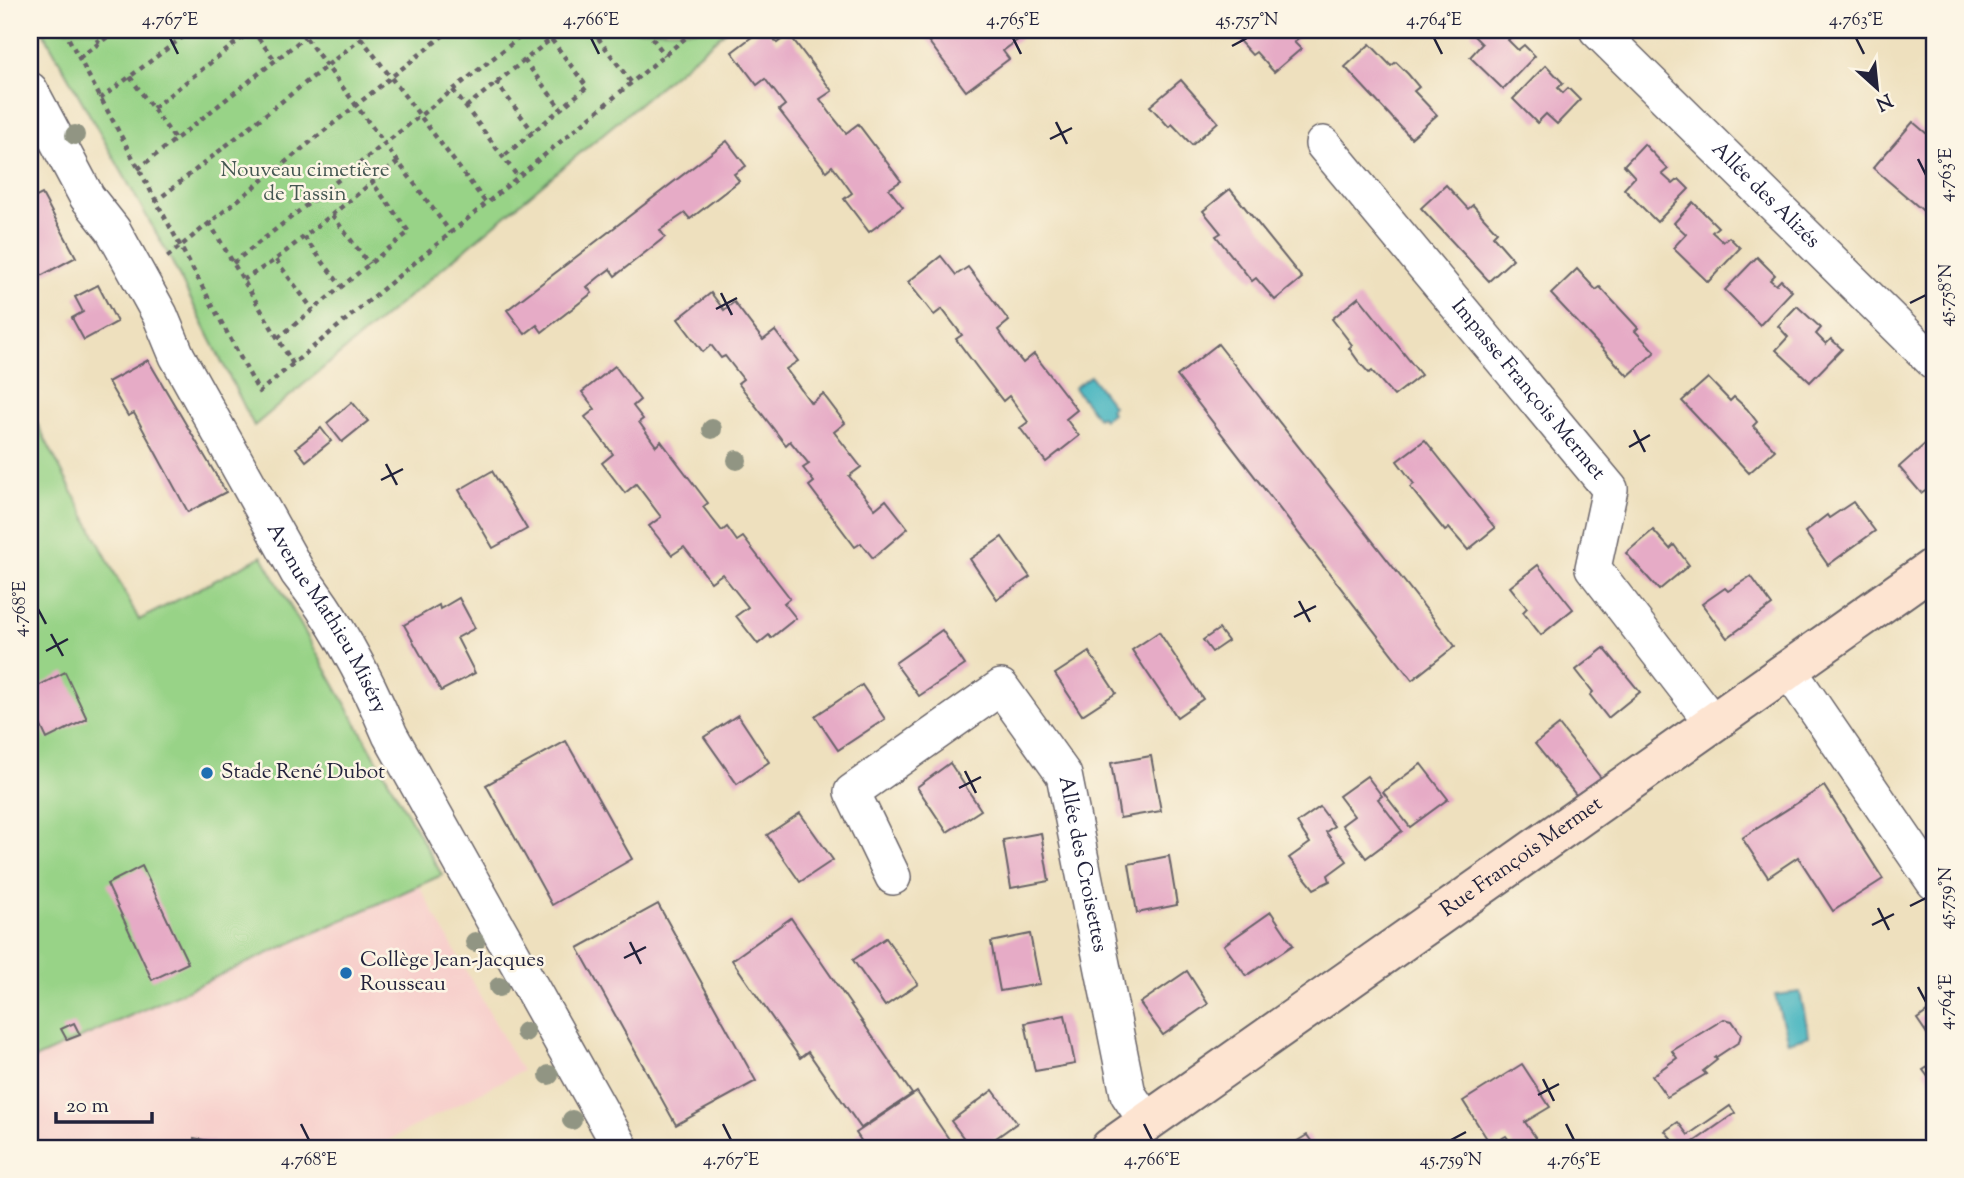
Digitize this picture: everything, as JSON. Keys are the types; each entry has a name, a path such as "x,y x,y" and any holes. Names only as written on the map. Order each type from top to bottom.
{"main road":[{"name":"Rue François Mermet","path":"1110,1148 1934,567"}],"street":[{"name":"Allée des Alizés","path":"1597,30 1934,362"},
{"name":"Avenue Mathieu Miséry","path":"30,90 87,197 113,230 160,315 177,356 298,573 319,599 375,700 390,735 621,1148"},
{"name":"Impasse François Mermet","path":"1323,144 1610,489 1593,568 1712,722"},
{"path":"1788,669 1934,882"},
{"name":"Allée des Croisettes","path":"893,877 852,792 1001,687 1064,775 1128,1094 1147,1122"}],"path":[{"path":"64,30 259,392 695,30"},
{"path":"92,30 99,43"},
{"path":"79,58 117,30"},
{"path":"100,99 192,30"},
{"path":"153,108 252,30 275,60"},
{"path":"300,30 451,233"},
{"path":"355,30 486,203"},
{"path":"156,202 372,30"},
{"path":"179,246 450,30"},
{"path":"233,263 528,30"},
{"path":"466,107 562,30"},
{"path":"592,30 631,82"},
{"path":"654,30 648,32 665,55"},
{"path":"138,169 305,37"},
{"path":"503,157 587,87 551,39"},
{"path":"524,60 561,109"},
{"path":"130,77 176,139"},
{"path":"495,82 533,132"},
{"path":"453,90 518,177"},
{"path":"243,280 275,260 399,161"},
{"path":"278,338 409,232 372,182"},
{"path":"332,215 369,264"},
{"path":"209,222 293,364"},
{"path":"304,237 341,286"},
{"path":"275,260 313,310"}],"shaded area":[{"name":"Collège Jean-Jacques Rousseau","path":"419,886 522,1071 373,1148 30,1148 30,1061"}],"green space":[{"name":"Nouveau cimetière de Tassin","path":"42,30 727,30 254,426 169,256"},
{"name":"Stade René Dubot","path":"30,410 139,620 262,556 442,875 30,1061"}],"water":[{"path":"1090,376 1113,406 1110,409 1112,413 1104,419 1101,416 1098,418 1074,388"},
{"path":"1800,992 1809,1036 1788,1042 1775,995"}],"building":[{"path":"761,30 767,30 777,43 789,34 832,91 820,99 833,117 846,133 858,124 901,181 889,189 903,207 869,232 844,199 852,193 842,179 832,166 826,171 779,110 785,105 765,79 757,85 732,52"},
{"path":"920,30 1031,30 1003,51 1009,59 966,91"},
{"path":"1237,30 1306,31 1294,42 1301,49 1274,72 1256,52 1252,55 1233,34"},
{"path":"1473,30 1508,30 1513,35 1508,40 1518,50 1524,45 1535,56 1503,89 1470,57 1482,44 1471,33"},
{"path":"1370,44 1391,66 1396,62 1408,74 1419,87 1414,91 1437,115 1411,138 1345,67"},
{"path":"1546,65 1563,83 1558,88 1563,93 1568,88 1580,100 1557,124 1546,114 1537,123 1513,99"},
{"path":"1181,80 1218,122 1192,145 1172,124 1169,127 1150,106"},
{"path":"1913,122 1934,140 1934,220 1873,168"},
{"path":"727,141 746,166 734,174 739,181 690,219 685,213 660,230 665,237 615,276 610,269 599,277 587,287 592,293 542,332 537,325 525,334 507,310"},
{"path":"1644,144 1668,169 1662,174 1673,184 1679,179 1689,189 1657,222 1624,189 1635,177 1624,165"},
{"path":"1446,185 1468,209 1473,205 1497,232 1493,236 1513,259 1489,281 1421,208"},
{"path":"1230,189 1302,278 1275,300 1256,278 1252,281 1216,236 1221,233 1203,211"},
{"path":"42,194 76,257 37,278 30,264 30,200"},
{"path":"1693,202 1718,227 1712,232 1723,242 1729,237 1740,248 1708,282 1673,248 1686,234 1674,223"},
{"path":"941,256 956,275 968,267 1009,321 998,330 1010,347 1023,363 1034,354 1077,410 1066,419 1079,436 1046,462 1020,428 1028,422 1009,396 1003,401 956,339 962,335 942,309 934,315 908,282"},
{"path":"1757,257 1775,275 1770,280 1776,285 1781,280 1792,291 1760,325 1725,290"},
{"path":"1577,269 1596,290 1600,287 1638,328 1635,331 1655,352 1628,376 1551,294"},
{"path":"98,285 117,322 84,340 72,318 83,312 75,297"},
{"path":"711,293 724,310 734,302 763,340 775,331 798,361 786,369 811,403 823,394 845,423 834,432 861,467 849,476 875,509 886,500 908,528 873,558 861,543 855,547 809,486 814,482 803,468 809,464 790,441 786,445 738,383 743,379 725,356 721,358 711,345 703,352 678,319"},
{"path":"1359,297 1421,375 1394,396 1372,371 1369,373 1359,362 1349,348 1352,345 1332,319"},
{"path":"1797,306 1821,328 1816,334 1826,344 1831,339 1842,349 1810,382 1776,350 1788,337 1778,326"},
{"path":"1218,344 1455,646 1412,680 1177,376"},
{"path":"148,360 226,492 188,512 134,413 128,416 108,382"},
{"path":"615,366 640,400 633,406 643,419 639,422 656,446 661,441 708,503 703,507 722,531 727,527 737,541 743,537 790,598 784,603 796,618 771,638 769,635 758,644 736,616 748,607 722,574 711,582 684,547 672,555 649,526 661,517 636,484 625,493 602,463 613,454 585,417 595,409 582,392"},
{"path":"1708,378 1730,401 1734,397 1747,409 1757,422 1753,426 1775,450 1749,473 1682,401"},
{"path":"352,402 368,421 342,442 327,423"},
{"path":"321,428 331,441 306,461 296,448"},
{"path":"1934,436 1934,484 1921,493 1899,467"},
{"path":"1425,440 1495,528 1468,550 1449,528 1445,531 1428,510 1410,487 1414,484 1397,461"},
{"path":"492,471 527,529 493,548 459,490"},
{"path":"1853,502 1875,531 1828,565 1805,532 1827,515 1829,518"},
{"path":"1653,530 1670,549 1674,545 1689,565 1659,590 1626,553"},
{"path":"1002,537 1030,577 997,599 970,559"},
{"path":"1538,565 1573,609 1541,635 1523,612 1527,608 1510,587"},
{"path":"1751,576 1772,605 1727,638 1702,604 1725,588 1728,591"},
{"path":"459,598 475,628 457,638 475,673 441,691 404,625 439,605 440,609"},
{"path":"1219,629 1228,641 1212,652 1203,640"},
{"path":"942,630 965,665 919,696 895,663"},
{"path":"1159,632 1203,699 1177,717 1132,650"},
{"path":"1604,648 1640,692 1608,718 1590,695 1593,692 1576,670"},
{"path":"1089,652 1116,693 1082,715 1055,674"},
{"path":"65,672 87,719 47,739 30,703 30,690"},
{"path":"862,685 885,719 838,750 815,716"},
{"path":"738,715 769,762 737,784 704,737"},
{"path":"1559,725 1601,778 1576,795 1535,744"},
{"path":"566,741 632,859 552,905 486,785"},
{"path":"1151,756 1161,811 1120,818 1111,763"},
{"path":"950,763 981,810 947,832 917,787"},
{"path":"1421,764 1448,799 1410,827 1383,792"},
{"path":"1367,776 1382,796 1378,799 1402,831 1366,858 1342,825 1354,816 1339,796"},
{"path":"1824,786 1883,879 1833,911 1798,857 1768,877 1742,838"},
{"path":"1320,807 1334,826 1326,832 1347,861 1328,875 1330,881 1314,889 1289,858 1310,843 1297,823"},
{"path":"800,813 833,860 800,882 767,835"},
{"path":"1041,833 1049,881 1011,888 1003,840"},
{"path":"1169,856 1177,905 1137,913 1129,864"},
{"path":"142,866 188,963 152,980 107,884"},
{"path":"658,904 756,1081 676,1125 578,948"},
{"path":"1271,912 1293,945 1246,976 1224,945"},
{"path":"791,918 912,1094 861,1128 808,1052 800,1058 732,960"},
{"path":"1030,934 1040,984 1000,991 991,942"},
{"path":"886,938 918,984 885,1006 853,960"},
{"path":"1187,971 1208,1004 1163,1035 1140,1003"},
{"path":"1934,1007 1934,1044 1917,1019"},
{"path":"1065,1015 1075,1064 1035,1071 1025,1023"},
{"path":"1724,1019 1732,1021 1741,1034 1739,1042 1715,1058 1717,1060 1703,1071 1706,1074 1667,1097 1652,1076 1677,1058 1672,1051"},
{"path":"74,1023 80,1035 67,1040 61,1029"},
{"path":"1934,1063 1934,1085 1923,1070"},
{"path":"1522,1064 1550,1107 1525,1122 1536,1138 1537,1148 1515,1148 1506,1136 1491,1145 1463,1101"},
{"path":"993,1090 1017,1123 982,1148 971,1148 951,1121"},
{"path":"917,1092 955,1148 866,1148 856,1133"},
{"path":"1730,1106 1735,1113 1685,1148 1679,1148 1665,1131 1678,1122 1688,1135"},
{"path":"1307,1135 1316,1148 1286,1148"},
{"path":"194,1138 239,1147 239,1148 193,1148"}],"place":[{"name":"Stade René Dubot","path":"207,773"},
{"name":"Collège Jean-Jacques Rousseau","path":"346,973"}]}
